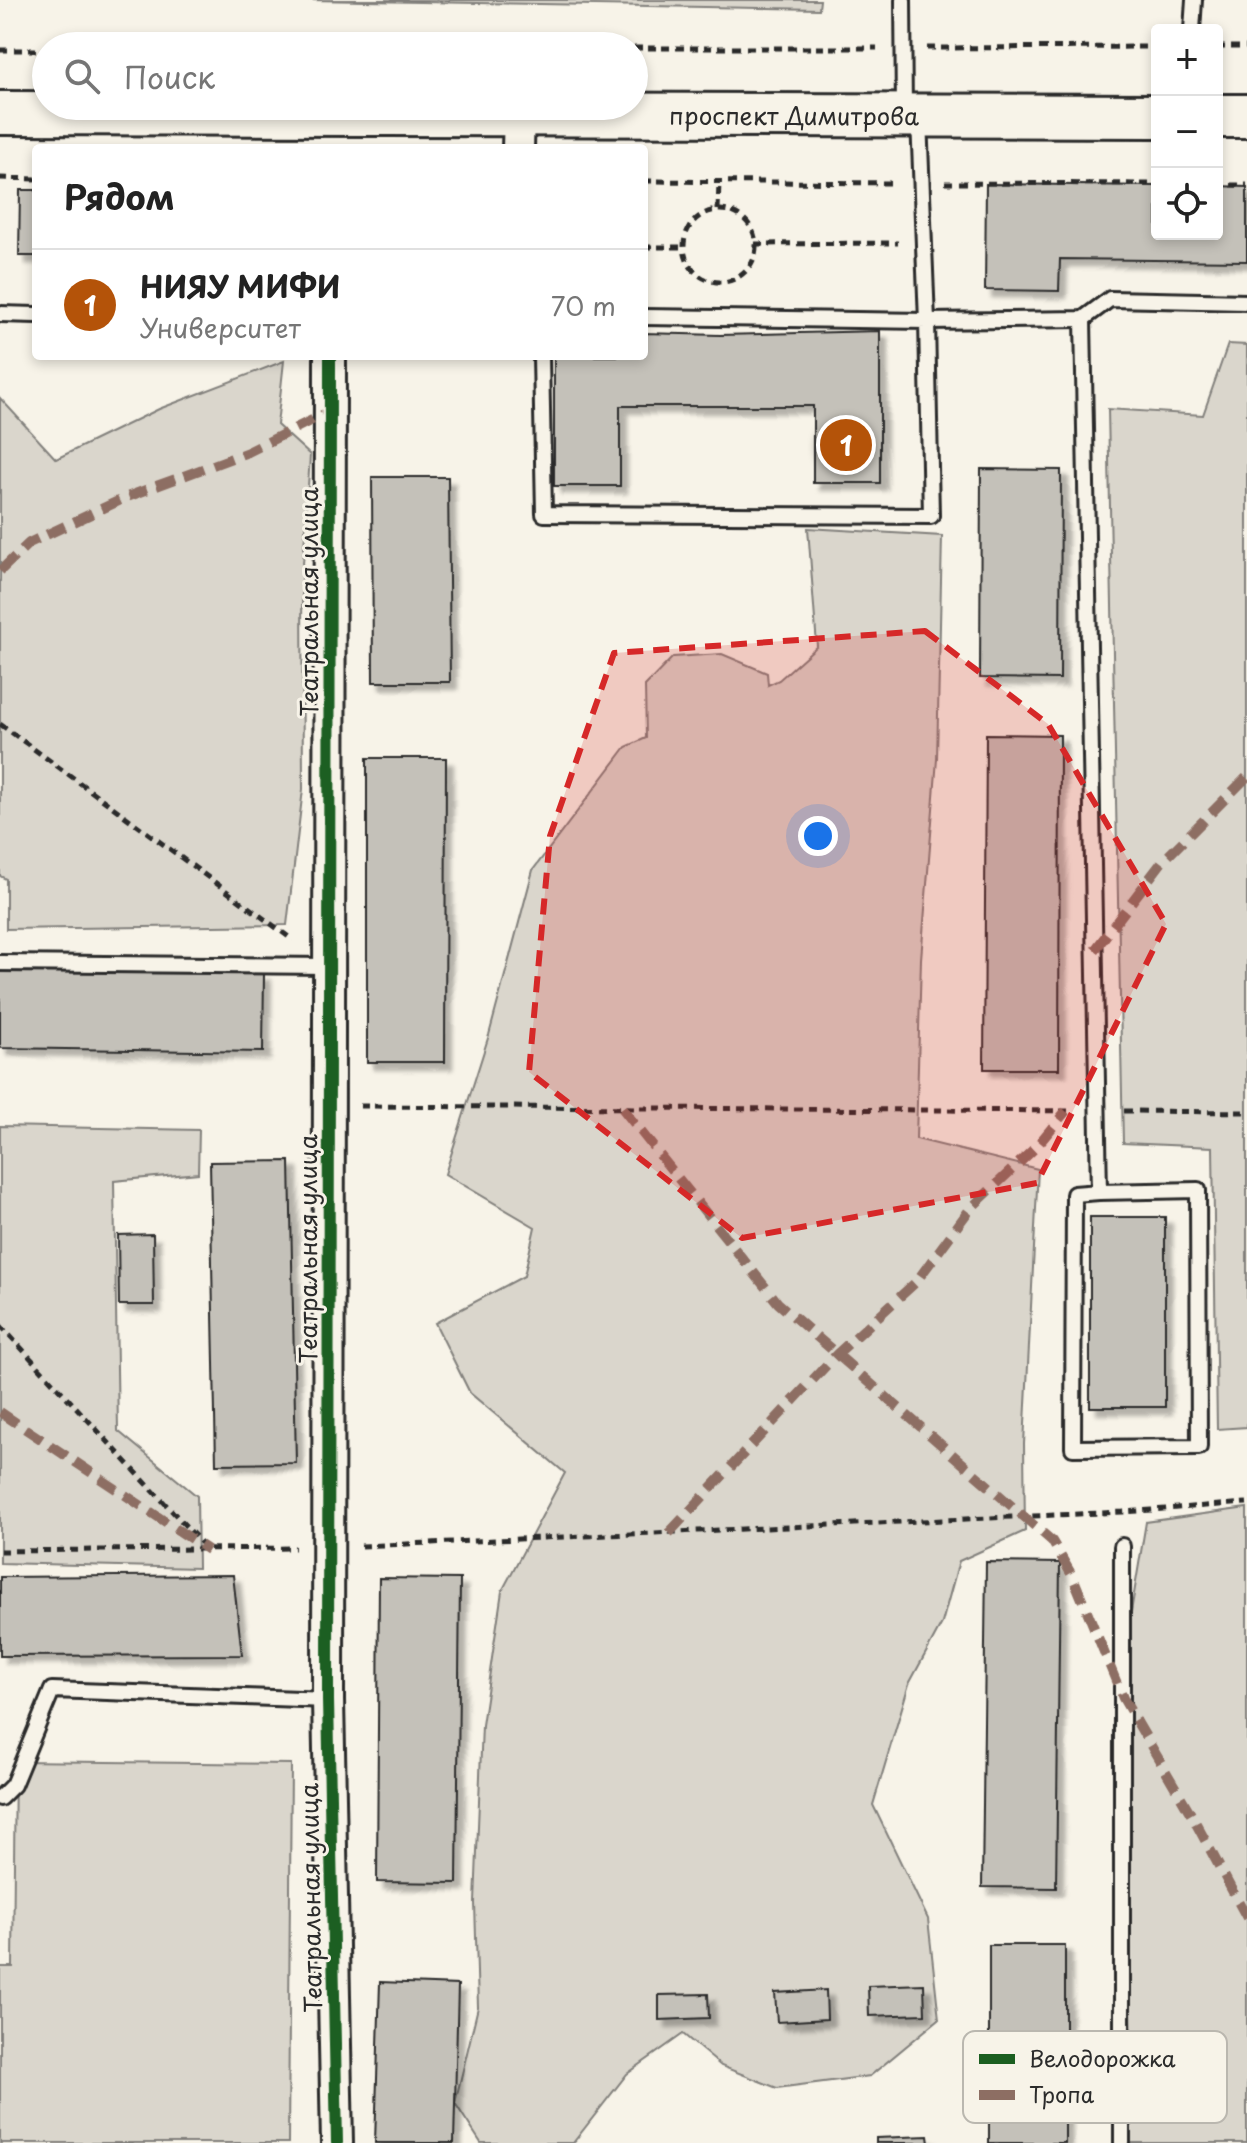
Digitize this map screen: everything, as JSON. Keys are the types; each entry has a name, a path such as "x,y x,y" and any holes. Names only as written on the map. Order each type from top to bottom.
{"main road":[{"name":"проспект Димитрова","path":"0,113 32,114"},
{"name":"проспект Димитрова","path":"202,120 519,131 912,115 1151,116"},
{"path":"1223,116 1247,116"}],"street":[{"name":"Театральная улица","path":"330,360 328,1700 337,2143"}],"lane":[{"path":"541,360 544,514 931,516 924,243 903,0"},
{"path":"1192,24 1194,0"},
{"path":"648,317 927,321 1083,319 1110,299 1247,302"},
{"path":"0,314 32,315"},
{"path":"1083,319 1099,1192"},
{"path":"0,963 329,966"},
{"path":"1198,1190 1199,1447 1073,1448 1074,1194 1099,1192 1198,1190"},
{"path":"1122,1546 1122,2031"},
{"path":"0,1798 13,1785 52,1690 328,1700"}],"path":[{"path":"1223,47 1247,47"},
{"path":"0,50 32,50"},
{"path":"0,178 32,179"},
{"path":"718,210 719,182"},
{"path":"1223,185 1247,185"},
{"path":"718,210 742,217 750,226 755,244 752,262 744,272 722,282 700,276 687,258 684,247 685,236 697,217 718,210"},
{"path":"755,244 924,243"},
{"path":"648,247 684,247"},
{"path":"0,724 329,966"},
{"path":"329,1106 1247,1112"},
{"path":"0,1325 208,1550"},
{"path":"0,1551 328,1548 1123,1512 1247,1503"}],"highlighted area":[{"path":"925,631 1048,724 1166,924 1037,1183 742,1238 529,1072 550,836 614,653"}],"shaded area":[{"path":"308,0 820,0 819,9"},
{"path":"1228,344 1247,345 1247,1427 1217,1429 1213,1147 1123,1143 1108,409 1203,415"},
{"path":"284,361 277,425 310,455 302,580 303,789 287,925 6,929 6,879 0,876 0,398 56,459 159,409"},
{"path":"808,528 942,536 937,759 921,959 916,1139 1038,1169 1024,1444 1025,1531 959,1561 942,1623 909,1684 873,1805 928,1919 939,2019 870,2076 777,2088 721,2066 683,2034 627,2074 573,2143 481,2143 455,2103 478,2007 475,1903 482,1725 502,1591 565,1473 470,1393 435,1323 524,1276 535,1227 445,1174 489,1035 533,870 626,747 646,738 645,686 673,657 722,654 767,673 768,685 779,680 817,646"},
{"path":"0,1126 199,1130 198,1173 114,1181 118,1431 197,1496 198,1568 0,1563"},
{"path":"1247,1508 1247,2143 1127,2143 1129,2123 1227,2123 1227,2031 1132,2031 1122,1666 1146,1522"},
{"path":"15,1761 291,1764 288,2143 0,2143 0,1967 13,1967"}],"building":[{"path":"986,184 1151,186 1151,240 1223,240 1223,186 1247,187 1247,261 1060,259 1059,291 985,290"},
{"path":"20,190 32,190 32,256 19,256"},
{"path":"880,331 880,483 813,483 813,406 620,406 620,486 554,486 554,360 648,360 648,333 720,335"},
{"path":"981,469 1061,470 1060,679 980,678"},
{"path":"372,477 448,477 450,682 373,682"},
{"path":"986,734 1060,735 1059,1069 984,1069"},
{"path":"367,758 446,758 445,1062 367,1062"},
{"path":"0,970 264,974 263,1052 0,1048"},
{"path":"290,1161 296,1463 216,1464 210,1162"},
{"path":"1090,1217 1165,1217 1165,1407 1090,1407"},
{"path":"153,1234 154,1305 119,1305 118,1235"},
{"path":"986,1562 1060,1563 1056,1888 982,1887"},
{"path":"233,1575 242,1655 0,1656 0,1577"},
{"path":"379,1578 460,1579 457,1883 377,1882"},
{"path":"989,1945 1065,1945 1065,2031 989,2031"},
{"path":"380,1982 458,1985 454,2143 375,2143"},
{"path":"924,1984 925,2014 869,2016 868,1986"},
{"path":"826,1990 827,2019 777,2022 775,1993"},
{"path":"708,1994 709,2018 659,2020 659,1995"},
{"path":"989,2123 1065,2123 1065,2143 989,2143"},
{"path":"928,2136 929,2143 876,2143 876,2138"}],"marked path":[{"path":"0,571 29,543 127,497 248,452 330,411"},
{"path":"1095,950 1162,862 1247,777"},
{"path":"622,1108 778,1303 1052,1541 1073,1577 1123,1698 1247,1918"},
{"path":"669,1533 837,1354 916,1282 970,1209 1036,1147 1066,1111"},
{"path":"0,1412 208,1550"}],"cycle path":[{"path":"330,360 328,1700 337,2143"}],"place":[{"name":"НИЯУ МИФИ","path":"846,445"}]}
